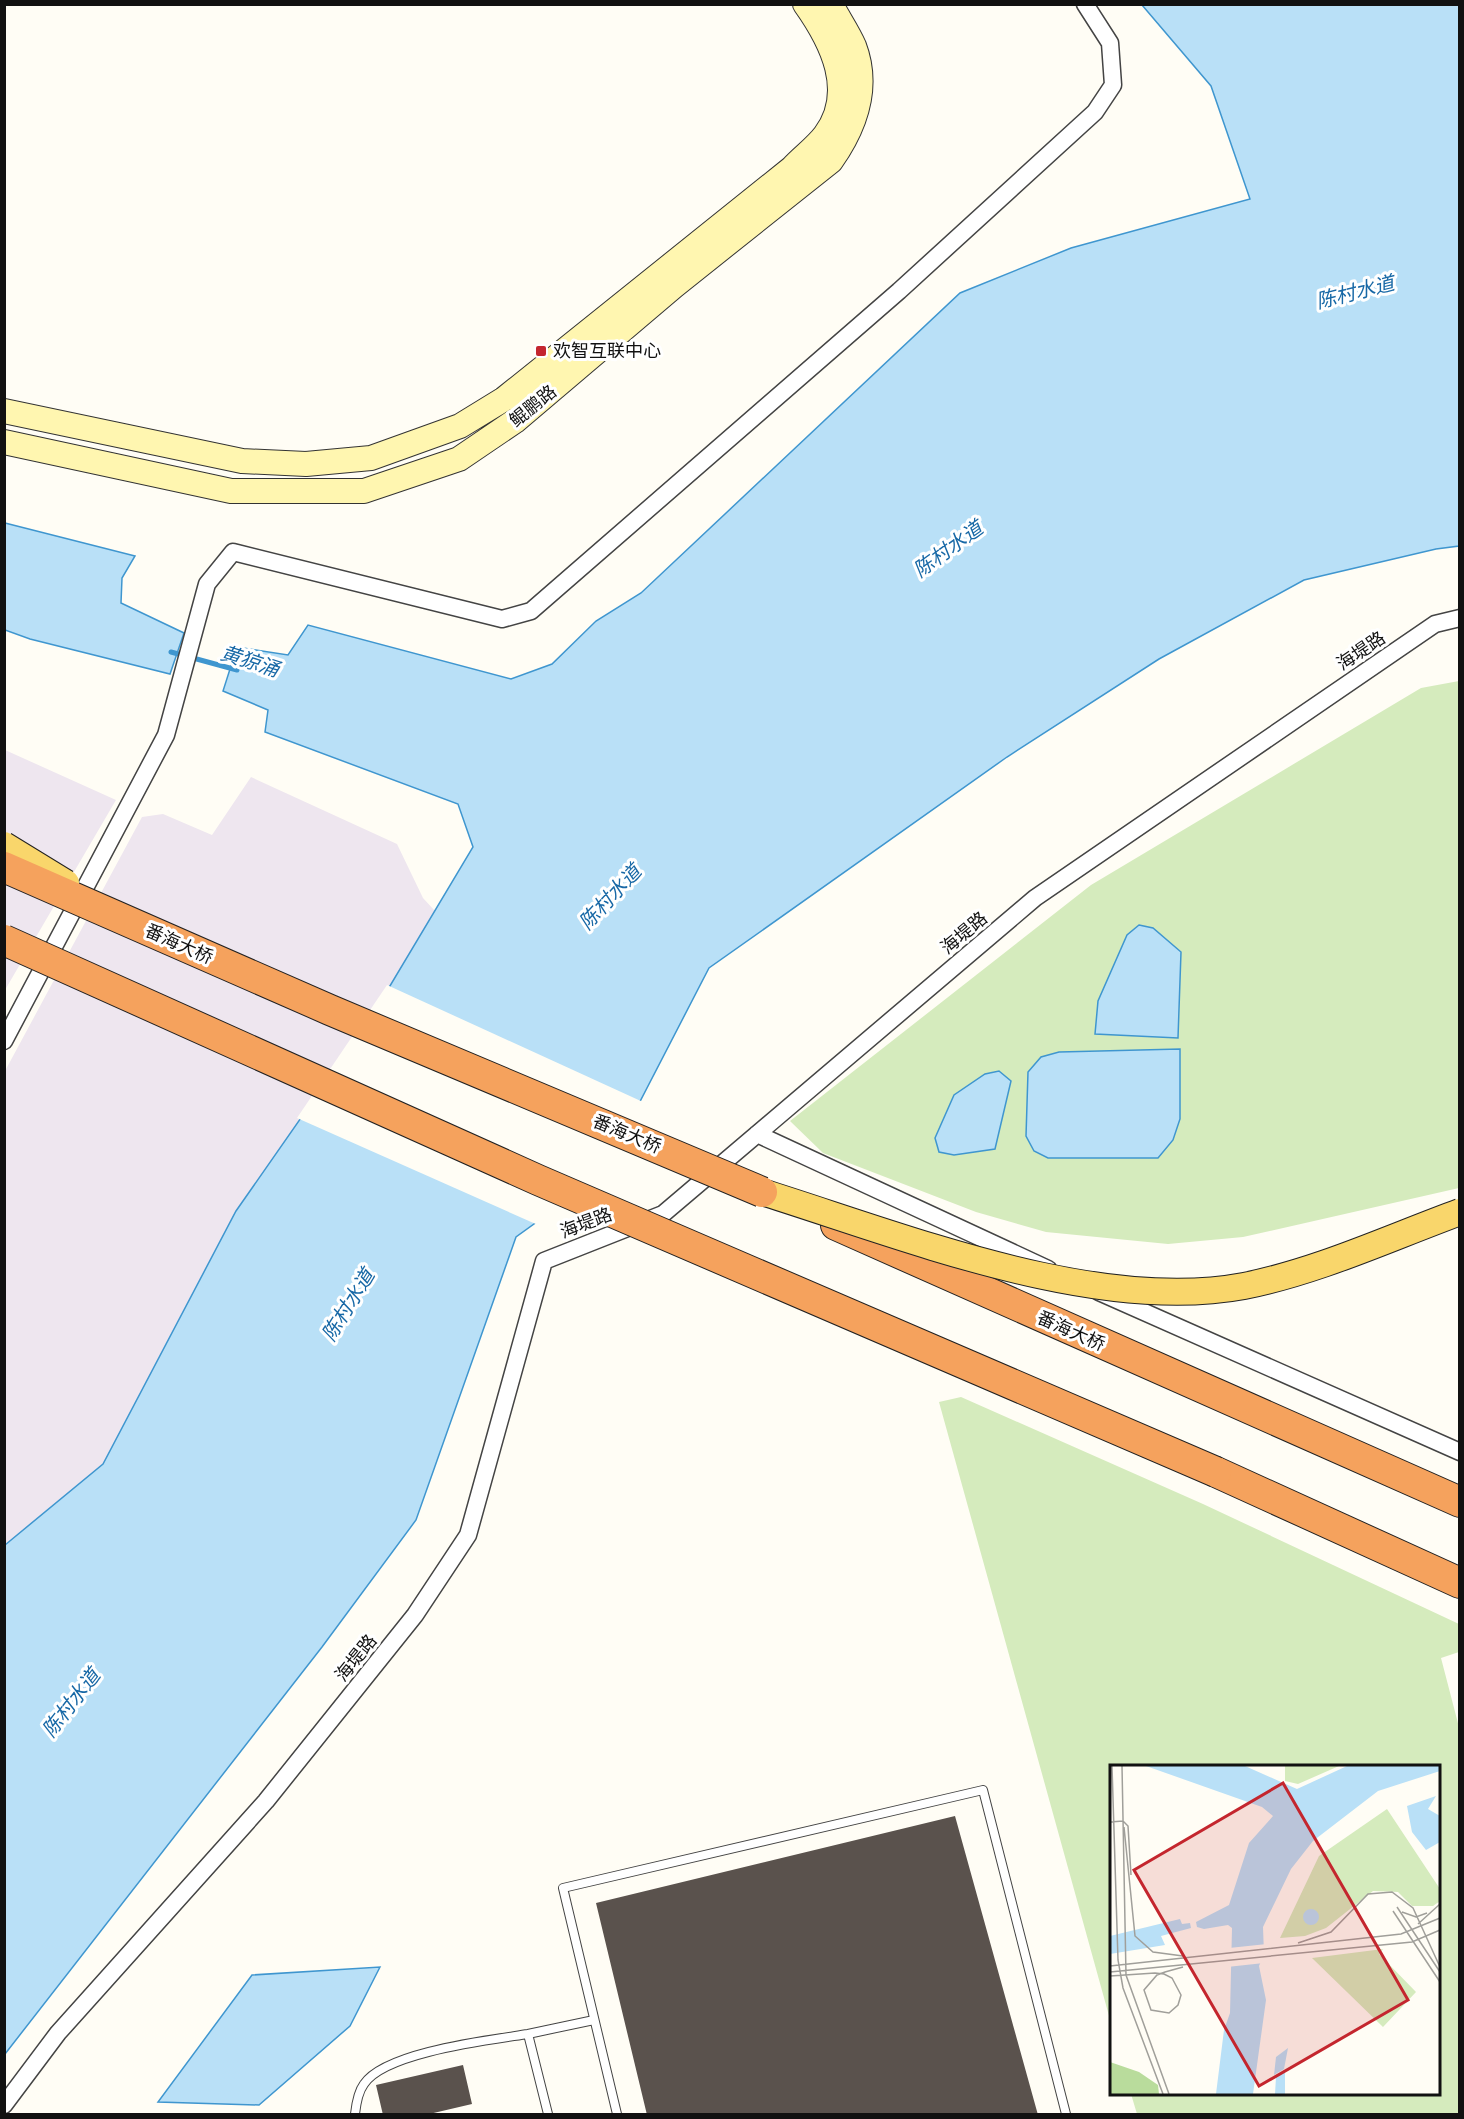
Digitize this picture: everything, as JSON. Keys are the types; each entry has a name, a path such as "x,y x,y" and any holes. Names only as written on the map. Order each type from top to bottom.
{"highway":[{"name":"番海大桥","path":"4,867 330,1010 762,1192 1246,1409 1460,1502"},
{"path":"4,940 538,1180 1216,1472 1460,1583"}],"main road":[{"path":"4,844 125,920"},
{"path":"762,1192 986,1262 1056,1279 1184,1292 1244,1286 1308,1269 1460,1212"}],"street":[{"name":"鲲鹏路","path":"4,442 223,474 242,462 306,464 371,458 460,426 504,399 550,364 792,168 825,135 837,109 841,76 826,33 805,4"},
{"name":"鲲鹏路","path":"4,411 223,474 231,491 364,491 459,459 515,421 674,286 831,161 847,139 857,116 861,82 854,47 831,4"},
{"path":"4,1041 166,735 205,589 232,552 502,619 531,611 899,291 1095,112 1113,85 1110,43 1085,4"},
{"name":"海堤路","path":"4,2105 58,2033 266,1802 415,1615 468,1535 544,1261 663,1214 1035,898 1435,624 1460,618"},
{"path":"757,1134 1150,1316 1460,1452"}],"lane":[{"path":"617,2115 563,1888 983,1790 1066,2115"},
{"path":"355,2115 363,2085 373,2074 388,2066 433,2052 594,2020"},
{"path":"528,2034 549,2115"}],"shaded area":[{"path":"5,750 116,800 5,990"},
{"path":"251,777 397,844 423,898 435,911 372,1016 236,1211 103,1464 5,1545 5,1071 142,817 163,814 212,835"}],"green space":[{"path":"1459,681 1459,1188 1243,1237 1168,1244 1046,1232 976,1212 823,1153 790,1121 1091,885 1421,688"},
{"path":"961,1397 1203,1504 1459,1624 1459,1652 1441,1658 1460,1731 1459,2114 1137,2114 1131,2095 1440,2095 1440,1765 1110,1765 1110,2019 939,1402"}],"water":[{"name":"陈村水道","path":"1142,5 1459,5 1459,546 1436,549 1304,580 1159,659 1007,757 709,968 602,1175 516,1237 416,1520 322,1647 5,2054 5,1545 103,1464 236,1211 372,1016 473,847 458,804 265,732 268,710 223,691 237,647 288,655 308,625 511,679 552,664 596,621 641,593 960,293 1071,248 1250,199 1211,86"},
{"path":"5,523 135,556 122,578 121,603 184,633 170,674 30,639 5,630"},
{"path":"1139,925 1153,928 1181,952 1178,1038 1095,1034 1098,1001 1127,935"},
{"path":"1180,1049 1180,1119 1173,1140 1158,1158 1048,1158 1034,1151 1026,1136 1028,1072 1041,1057 1059,1052"},
{"path":"999,1071 1011,1081 995,1149 954,1155 939,1152 935,1138 954,1095 985,1074"},
{"path":"380,1967 350,2026 259,2105 158,2102 252,1975"}],"pier":[{"path":"387,985 643,1102 604,1177 538,1225 297,1118"}],"building":[{"path":"955,1816 1038,2115 647,2115 596,1903"},
{"path":"463,2065 472,2104 425,2115 383,2115 376,2085"}],"waterway":[{"name":"黄猄涌","path":"171,652 237,670"}],"place":[{"name":"欢智互联中心","path":"541,351"}]}
